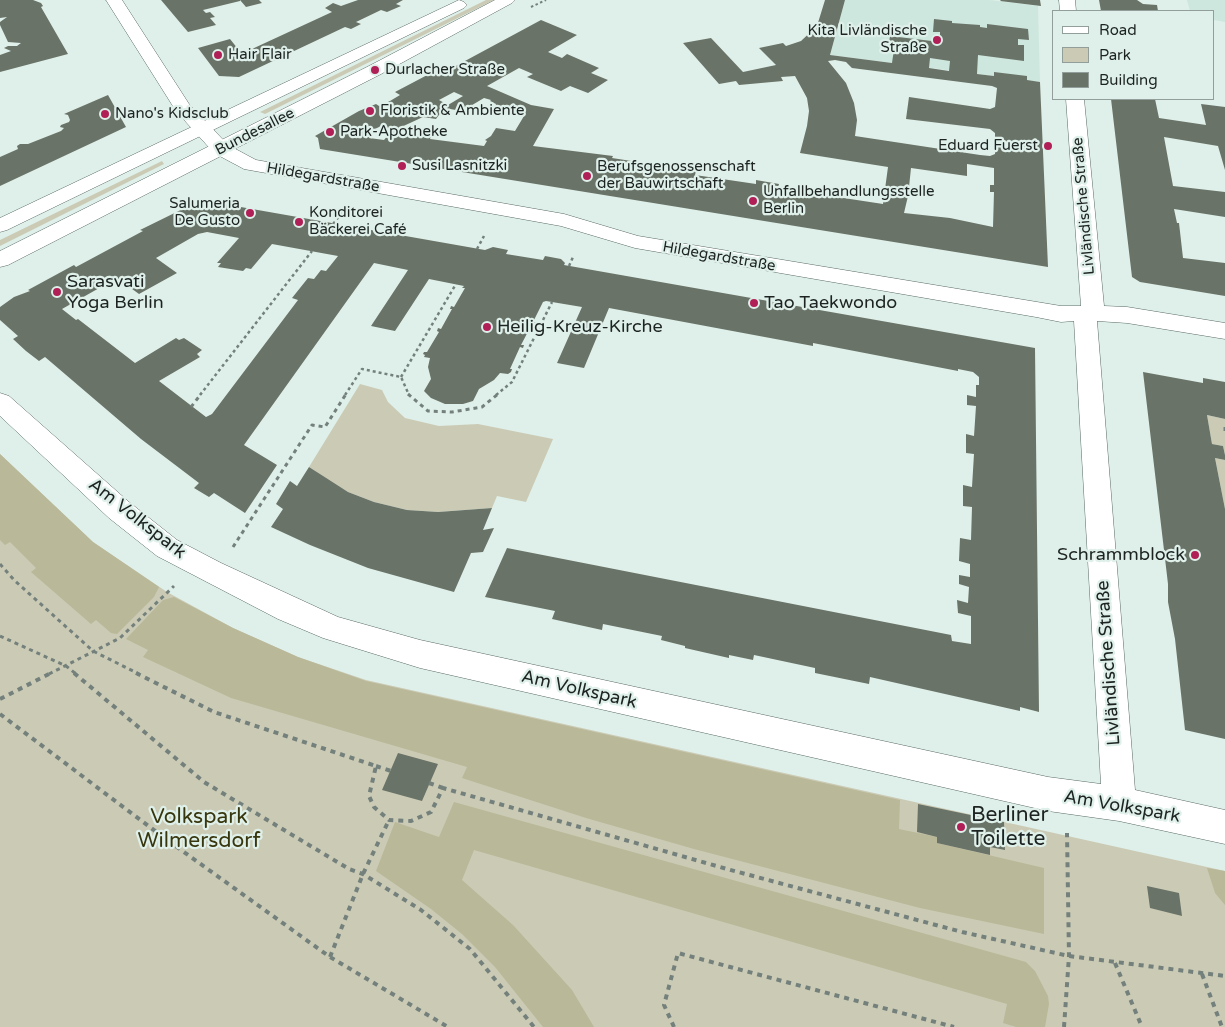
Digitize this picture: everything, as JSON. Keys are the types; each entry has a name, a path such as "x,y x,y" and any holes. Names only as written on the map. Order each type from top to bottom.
{"street":[{"path":"114,0 182,107 201,129"},
{"path":"445,13 460,0"},
{"name":"Bundesallee","path":"0,226 470,0"},
{"name":"Bundesallee","path":"0,260 221,149 507,0"},
{"name":"Livländische Straße","path":"1075,100 1119,804"},
{"name":"Hildegardstraße","path":"201,129 221,149 251,165 564,220 634,242 1061,314 1127,315 1225,331"},
{"name":"Am Volkspark","path":"0,402 119,510 167,548 280,606 334,629 429,656 1020,788 1119,804 1225,827"}],"path":[{"path":"334,224 345,209"},
{"path":"477,249 484,236"},
{"path":"191,407 312,251"},
{"path":"569,266 574,257"},
{"path":"401,377 456,284"},
{"path":"401,377 409,395 428,411 452,412 482,407 512,382 552,302"},
{"path":"233,547 312,425 325,427 362,369 401,377"},
{"path":"1225,427 1225,433"},
{"path":"0,564 14,580 93,651 214,712 390,771"},
{"path":"0,699 120,638 180,582"},
{"path":"0,636 66,666 204,782 348,869 363,874 421,910 470,949 534,1027"},
{"path":"0,714 163,837 330,957 448,1027"},
{"path":"376,766 369,796 374,807 389,820 411,821 431,812 443,788"},
{"path":"429,783 727,869 962,932 1069,956 1225,976"},
{"path":"330,957 363,874 389,820"},
{"path":"1064,1027 1069,956 1067,828"},
{"path":"674,1027 664,1005 678,953 954,1027"},
{"path":"1115,963 1142,1027"},
{"path":"1202,974 1222,1027"}],"shaded area":[{"name":"Kita Livländische Straße","path":"845,0 990,0 1038,6 1040,82 830,55"},
{"path":"1187,0 1225,0 1225,22 1215,20 1215,10 1190,10"},
{"path":"0,454 93,542 159,587 154,597 117,634 111,633 96,620 91,624 31,572 36,568 10,542 5,545 0,540"},
{"path":"174,597 233,628 298,657 366,681 900,800 899,829 937,837 937,843 1044,868 1044,934 920,908 694,849 586,818 462,778 467,767 231,698 143,657 148,650 126,639 163,600"},
{"path":"454,802 1026,962 1035,971 1048,996 1049,1004 1045,1027 1016,1027 1003,1023 1007,1004 474,850 462,880 513,925 572,990 594,1027 543,1027 495,967 462,934 431,909 376,871 395,822 439,837"},
{"path":"1207,868 1225,871 1225,905 1215,893"}],"green space":[{"path":"486,0 494,0 265,114 260,112"},
{"path":"162,161 164,164 0,246 0,240"},
{"path":"360,384 382,390 388,402 405,418 439,426 478,424 553,439 526,502 497,496 492,508 438,512 407,510 374,502 348,492 309,467"},
{"path":"1207,415 1225,419 1225,455 1223,446 1212,444"},
{"name":"Volkspark Wilmersdorf","path":"0,454 93,542 167,592 233,628 298,657 366,680 1225,871 1225,1027 0,1027"},
{"path":"1215,458 1225,460 1225,509"}],"building":[{"path":"0,0 33,0 41,3 43,6 41,7 68,54 0,72 0,55 11,51 4,48 17,46 21,43 8,42 0,25 0,22 7,17 0,18"},
{"path":"161,0 240,1 203,10 206,13 210,12 215,17 210,18 216,25 188,32"},
{"path":"240,0 259,0 262,3 246,7"},
{"path":"358,0 403,0 396,4 401,6 387,12 381,10 356,22 361,24 351,29 345,27 239,77 219,76 198,48 230,39 238,49 236,49 239,55 332,12 325,8 333,3 341,6"},
{"path":"825,0 845,0 830,55 892,63 894,49 888,49 890,36 940,42 940,32 933,32 934,19 952,21 952,23 980,25 980,27 987,28 987,24 1028,29 1029,40 1018,39 1018,45 1024,45 1024,61 978,55 977,74 994,76 994,72 1027,76 1027,80 1040,82 1048,267 320,149 318,138 315,136 359,111 390,101 400,95 395,92 433,72 439,75 541,20 577,35 548,52 562,58 567,54 599,68 591,73 608,80 588,93 570,86 561,91 527,77 533,74 519,68 487,86 531,105 554,109 533,146 613,156 612,158 696,171 695,175 756,184 756,180 779,184 778,188 883,204 888,167 800,153 809,111 807,98 795,76 781,77 783,81 739,85 736,81 719,84 683,43 711,38 743,72 776,65 759,48 783,43 786,46 801,41 817,26","holes":["930,58 950,61 949,71 929,68","828,61 846,62 852,68 997,88 995,107 990,109 909,97 906,119 990,129 995,133 995,154 990,156 980,155 855,136 857,120 854,103 846,83","454,92 463,96 448,105 439,100","484,98 491,100 496,104 495,108 499,110 508,109 517,113 515,115 524,116 515,131 496,128 491,136 485,140 487,141 484,146 430,139 431,136 427,134 410,138 400,135 397,129 423,117 436,119 444,108 462,111","381,126 390,133 384,140 369,138 373,133 369,132","967,164 994,168 994,185 990,185 990,192 994,192 993,227 950,218 904,213 908,196 911,197 912,187 909,187 911,168 967,176"]},
{"path":"1040,0 1041,6 1000,1"},
{"path":"1099,0 1137,0 1143,4 1157,5 1158,10 1101,10"},
{"path":"108,95 126,127 0,186 0,157 18,149 17,146 20,144 28,144 61,131 64,128 60,127 61,125 70,120 68,115 64,114"},
{"path":"1111,100 1155,100 1159,118 1206,125 1201,104 1225,107 1225,170 1218,146 1164,137 1173,186 1225,192 1225,217 1174,209 1177,223 1179,223 1183,258 1225,263 1225,296 1140,282 1132,277"},
{"path":"201,200 485,250 493,247 508,250 506,254 543,260 545,256 561,259 565,263 564,265 1035,348 1039,712 1020,707 1020,711 870,677 869,684 815,673 815,668 754,655 753,660 729,655 729,658 685,648 685,646 661,640 662,636 603,624 602,630 552,619 555,611 485,597 507,548 951,635 952,641 971,644 971,616 958,613 957,600 968,603 969,587 959,584 959,575 970,577 970,564 959,561 960,538 971,540 972,507 963,506 963,485 972,487 974,454 966,453 966,434 974,436 976,406 967,405 967,395 976,397 976,385 979,385 979,377 973,372 958,369 958,371 813,343 813,346 609,308 584,368 557,363 582,307 546,301 543,302 533,322 536,322 535,325 532,324 521,345 524,345 523,348 520,347 510,369 512,369 511,372 508,374 500,373 494,380 479,389 473,401 463,404 445,404 431,398 424,391 431,379 428,367 430,358 424,357 425,355 423,354 427,352 439,332 437,331 438,328 441,329 452,309 450,309 451,306 454,307 465,288 462,288 464,286 429,279 395,331 371,326 408,270 374,263 244,445 277,465 245,513 214,493 209,497 194,488 199,483 141,439 45,357 39,361 26,351 13,339 18,336 0,320 0,307 14,297 30,291 28,290 74,265 76,267 143,231 140,230","holes":["207,232 239,238 217,263 221,263 218,267 243,271 246,268 251,269 272,244 338,256 326,271 321,270 314,279 308,278 292,298 298,300 212,414 206,417 159,381 200,357 197,354 202,350 184,338 179,340 176,338 135,363 62,309 117,278 139,294 177,273 156,258 198,234"]},
{"name":"Schrammblock","path":"1143,372 1203,383 1203,378 1225,382 1225,419 1207,415 1212,444 1223,446 1225,455 1225,460 1215,458 1225,509 1225,739 1185,730 1175,639 1168,602 1168,584"},
{"path":"309,467 348,492 374,502 407,510 438,512 492,508 483,530 494,528 483,552 471,553 454,592 368,568 271,527 283,509 276,504 290,481 297,486"},
{"path":"398,753 438,764 422,801 382,790"},
{"name":"Berliner Toilette","path":"918,804 1004,822 1005,850 990,847 990,855 937,843 937,837 917,832"},
{"path":"1147,886 1179,893 1182,916 1150,908"}],"place":[{"name":"Kita Livländische Straße","path":"937,40"},
{"name":"Hair Flair","path":"218,55"},
{"name":"Durlacher Straße","path":"375,70"},
{"name":"Floristik & Ambiente","path":"370,111"},
{"name":"Nano's Kidsclub","path":"105,114"},
{"name":"Park-Apotheke","path":"330,132"},
{"name":"Eduard Fuerst","path":"1048,146"},
{"name":"Susi Lasnitzki","path":"402,166"},
{"name":"Berufsgenossenschaft der Bauwirtschaft","path":"587,176"},
{"name":"Unfallbehandlungsstelle Berlin","path":"753,201"},
{"name":"Salumeria De Gusto","path":"250,213"},
{"name":"Konditorei Bäckerei Café","path":"299,222"},
{"name":"Sarasvati Yoga Berlin","path":"57,292"},
{"name":"Tao Taekwondo","path":"754,303"},
{"name":"Heilig-Kreuz-Kirche","path":"487,327"},
{"name":"Schrammblock","path":"1195,555"},
{"name":"Berliner Toilette","path":"961,827"}]}
